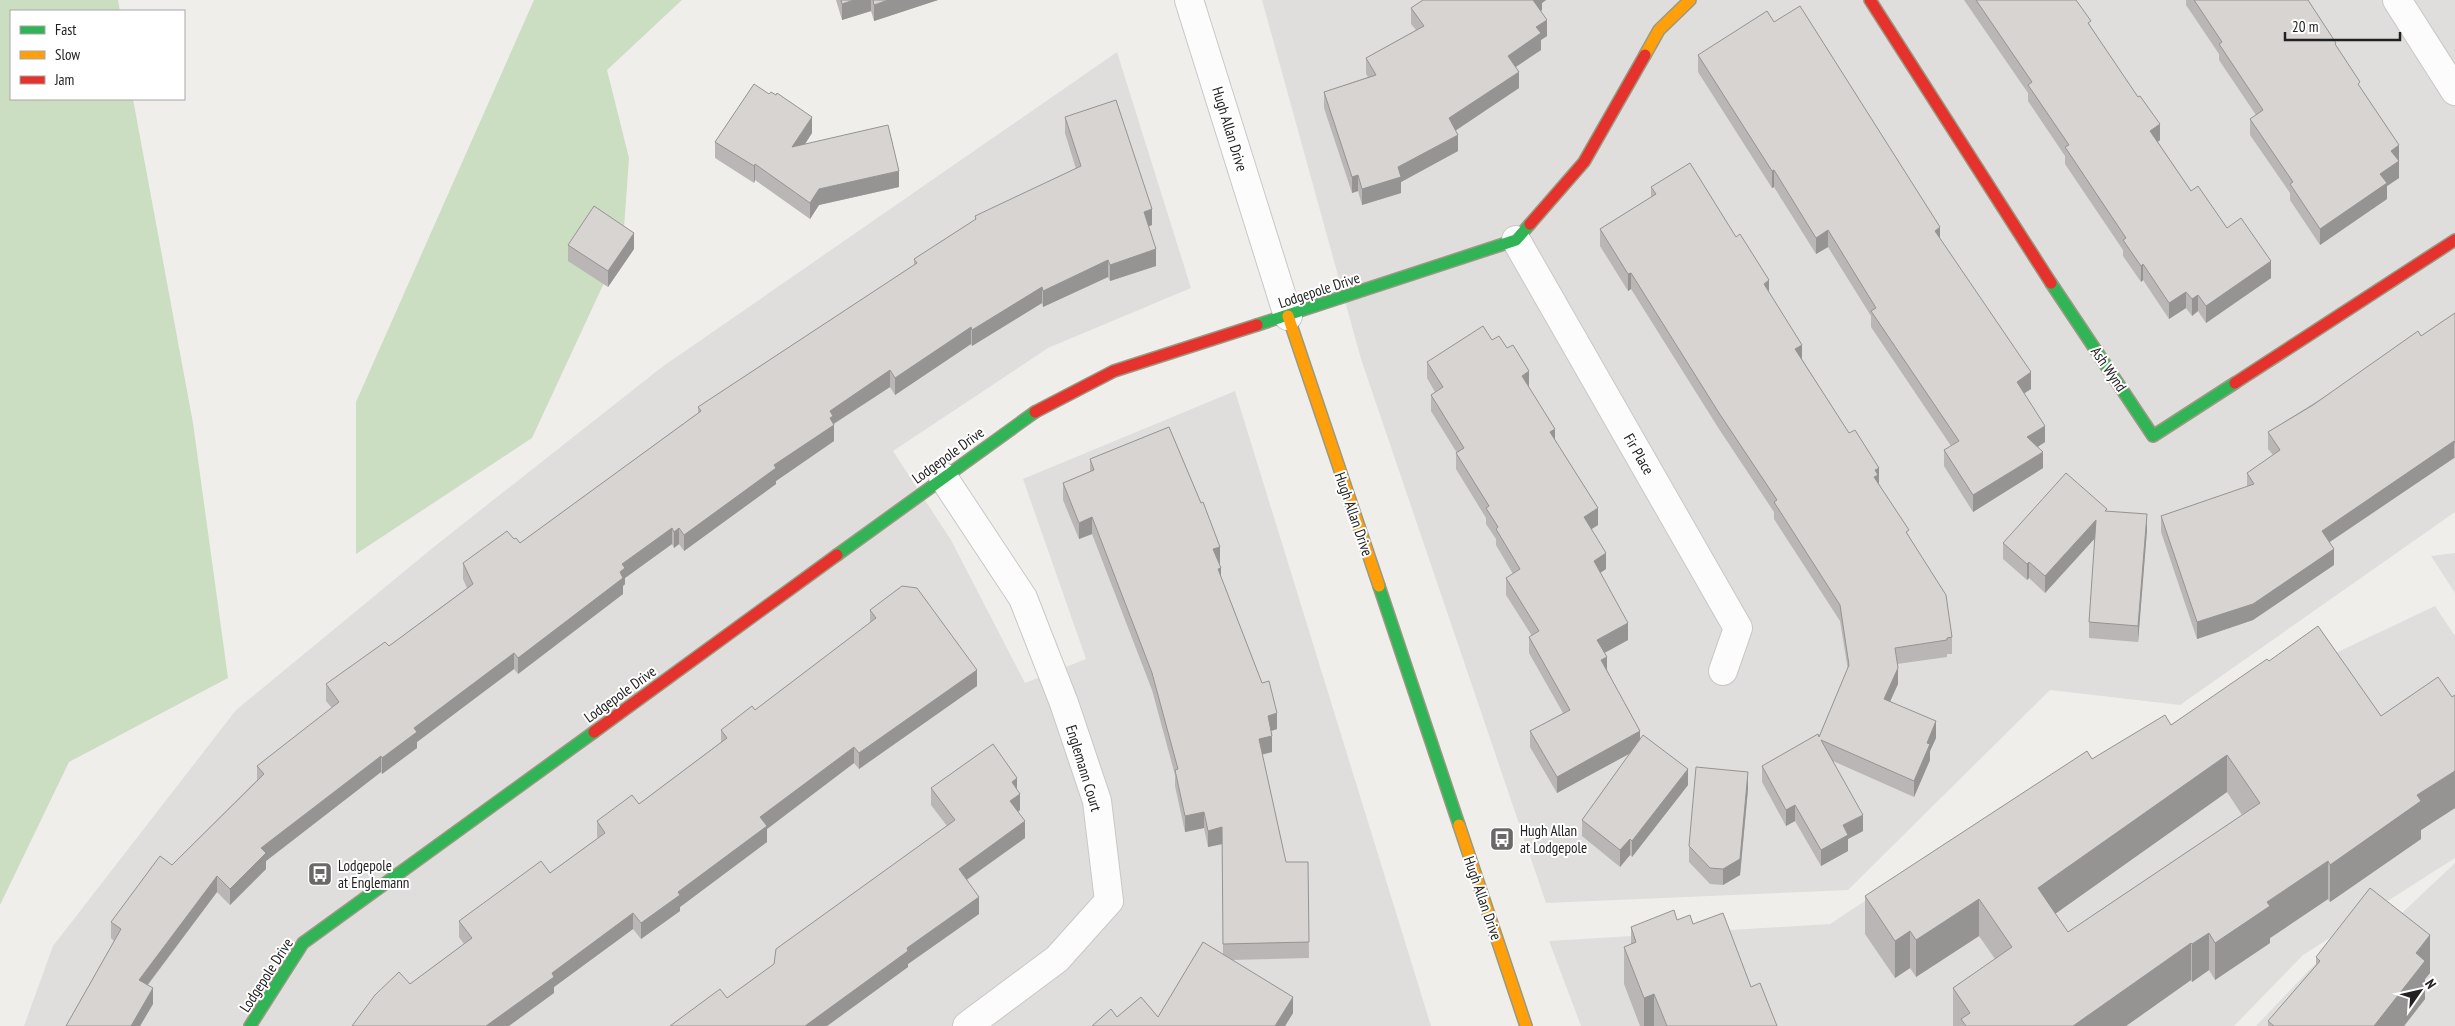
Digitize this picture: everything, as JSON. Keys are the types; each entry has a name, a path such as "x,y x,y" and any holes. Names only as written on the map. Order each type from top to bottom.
{"street":[{"name":"Hugh Allan Drive","path":"1189,0 1288,316 1526,1026"},
{"path":"1516,240 1584,162 1659,30 1690,0"},
{"name":"Ash Wynd","path":"1870,0 2020,236 2154,436 2455,240"},
{"path":"2396,0 2455,91"},
{"name":"Lodgepole Drive","path":"250,1026 303,943 1038,409 1114,371 1288,316 1516,240"},
{"name":"Fir Place","path":"1516,240 1738,628 1723,672"},
{"name":"Englemann Court","path":"943,477 1023,598 1061,694 1097,801 1109,901 1057,959 967,1026"}],"shaded area":[{"path":"1262,0 2455,0 2455,512 2180,705 2050,690 1848,890 1546,903 1361,359"},
{"path":"1117,52 1191,288 1048,348 893,451 951,540 1025,683 1086,659 1023,479 1235,391 1431,1026 24,1026 53,946 236,710 435,546 662,367"},
{"path":"2455,553 2455,593 2431,556"},
{"path":"2435,606 2455,636 2455,858 2303,955 2234,1026 1581,1026 1549,941 1830,924 2000,812"},
{"path":"2455,863 2455,1026 2256,1026 2315,964 2401,914"}],"green space":[{"path":"0,0 118,0 120,10 10,10 10,100 133,100 193,423 228,678 69,762 0,905"},
{"path":"534,0 682,0 607,70 629,158 623,242 532,438 356,554 356,402"}],"building":[{"path":"841,0 854,0 842,4"},
{"path":"873,0 888,0 874,5"},
{"path":"1423,0 1533,0 1547,20 1536,27 1541,33 1508,56 1519,72 1449,118 1458,135 1398,167 1401,177 1362,189 1358,175 1352,177 1324,92 1376,75 1366,58 1424,26 1411,8"},
{"path":"1976,0 2076,0 2091,21 2088,23 2138,97 2140,96 2160,124 2150,131 2191,191 2198,186 2227,228 2241,218 2271,261 2206,306 2198,295 2192,299 2186,292 2169,303 2143,264 2141,266 2123,240 2126,238 2065,147 2069,145 2028,85 2032,82"},
{"path":"2194,0 2308,0 2360,82 2358,84 2399,145 2391,151 2399,161 2380,174 2387,183 2320,229 2290,184 2293,182 2250,119 2263,110 2219,44 2222,42"},
{"path":"1800,6 1940,227 1935,231 2031,372 2017,382 2045,426 2027,437 2043,452 1973,495 1944,450 1959,441 1871,311 1876,308 1828,230 1816,238 1774,170 1772,171 1698,55 1767,11 1774,22"},
{"path":"754,84 769,94 771,92 776,95 777,93 812,117 792,147 888,125 899,171 819,189 810,203 755,164 754,166 715,142"},
{"path":"1116,100 1152,209 1144,212 1156,249 1110,265 1108,260 1043,291 1042,287 972,330 971,327 895,378 890,370 830,411 833,416 830,418 834,425 774,465 776,468 684,535 679,528 674,532 672,528 622,564 625,568 620,572 623,578 518,658 514,653 414,728 417,732 382,758 381,756 261,848 266,853 230,889 217,876 139,980 153,988 131,1026 66,1026 121,929 111,922 160,856 172,865 264,774 257,766 339,702 326,684 385,642 389,646 473,584 463,563 507,531 520,543 701,411 698,407 917,263 914,259 976,219 975,216 1081,166 1065,117"},
{"path":"1690,163 1736,237 1740,234 1769,280 1764,284 1802,345 1795,349 1849,433 1855,430 1879,468 1875,470 1878,475 1874,477 1909,530 1906,532 1946,595 1952,637 1947,638 1947,640 1895,648 1898,668 1884,699 1936,721 1927,743 1930,744 1914,781 1821,740 1863,815 1843,825 1848,835 1821,850 1795,805 1786,810 1762,766 1818,734 1819,737 1849,665 1840,605 1774,502 1777,500 1719,413 1631,273 1628,274 1600,229 1656,194 1651,187"},
{"path":"594,206 634,233 608,271 568,245"},
{"path":"2455,313 2455,443 2454,441 2322,531 2334,549 2253,604 2197,622 2161,516 2254,484 2247,473 2280,450 2268,432 2313,405 2418,331 2421,336"},
{"path":"1483,326 1492,340 1499,336 1507,348 1513,345 1529,371 1522,376 1555,429 1550,432 1598,508 1584,517 1606,553 1594,561 1628,623 1597,640 1607,657 1601,660 1640,731 1557,777 1530,731 1570,710 1529,637 1539,631 1506,578 1520,569 1496,529 1498,527 1486,508 1489,506 1456,453 1464,448 1431,395 1443,387 1427,362"},
{"path":"1169,427 1201,503 1203,502 1220,547 1213,549 1221,568 1218,569 1262,683 1269,681 1277,713 1268,716 1272,736 1259,739 1286,862 1308,862 1309,942 1223,944 1222,827 1208,831 1204,812 1185,816 1175,770 1178,769 1152,673 1092,517 1079,523 1063,483 1094,470 1090,459"},
{"path":"2066,473 2107,509 2105,511 2147,514 2138,626 2089,622 2096,520 2045,576 2029,562 2027,564 2003,543"},
{"path":"902,586 917,588 977,670 859,753 854,747 760,817 767,826 678,892 680,895 641,923 633,913 552,973 554,977 486,1026 352,1026 375,995 399,972 410,984 472,938 459,921 541,861 550,873 605,833 597,821 632,795 639,804 727,738 721,730 752,706 755,710 876,618 870,610"},
{"path":"2318,626 2381,716 2438,677 2452,697 2455,695 2455,771 2417,795 2421,801 2330,865 2328,861 2267,902 2270,906 2215,943 2209,933 2191,943 2073,1026 1966,1026 1961,1019 1970,1013 1953,988 2012,947 1979,899 1916,940 1910,931 1895,941 1865,896 2087,751 2092,759 2165,715 2171,725 2267,659 2269,661","holes":["2227,755 2260,803 2068,932 2038,888"]},
{"path":"1643,735 1688,769 1632,841 1630,839 1620,850 1582,820"},
{"path":"993,744 1017,778 1012,782 1020,794 1010,801 1025,821 959,869 979,897 907,948 908,951 805,1026 670,1026 720,989 727,998 774,964 776,949 955,820 931,788"},
{"path":"1696,767 1748,772 1740,859 1723,869 1710,868 1689,846"},
{"path":"2370,888 2430,935 2416,953 2425,961 2374,1026 2274,1026 2268,1021 2320,961 2316,957"},
{"path":"1674,910 1677,920 1690,915 1693,924 1723,913 1751,987 1760,983 1777,1026 1667,1026 1654,994 1644,998 1624,947 1636,942 1631,927"},
{"path":"1203,942 1293,997 1275,1026 1092,1026 1111,1009 1117,1017 1141,997 1158,1017"}],"traffic: fast":[{"path":"1257,325 1516,240 1530,224"},
{"path":"2051,283 2153,436 2235,383"},
{"path":"837,555 1035,412"},
{"path":"1379,586 1459,825"},
{"path":"250,1026 303,943 594,732"}],"traffic: slow":[{"path":"1645,55 1659,30 1690,0"},
{"path":"1288,316 1379,586"},
{"path":"1459,825 1526,1026"}],"traffic: jam":[{"path":"1870,0 2051,283"},
{"path":"1530,224 1584,162 1645,55"},
{"path":"2235,383 2455,240"},
{"path":"1035,412 1114,371 1257,325"},
{"path":"594,732 837,555"}],"place":[{"name":"Hugh Allan at Lodgepole","path":"1502,839"},
{"name":"Lodgepole at Englemann","path":"320,874"}]}
